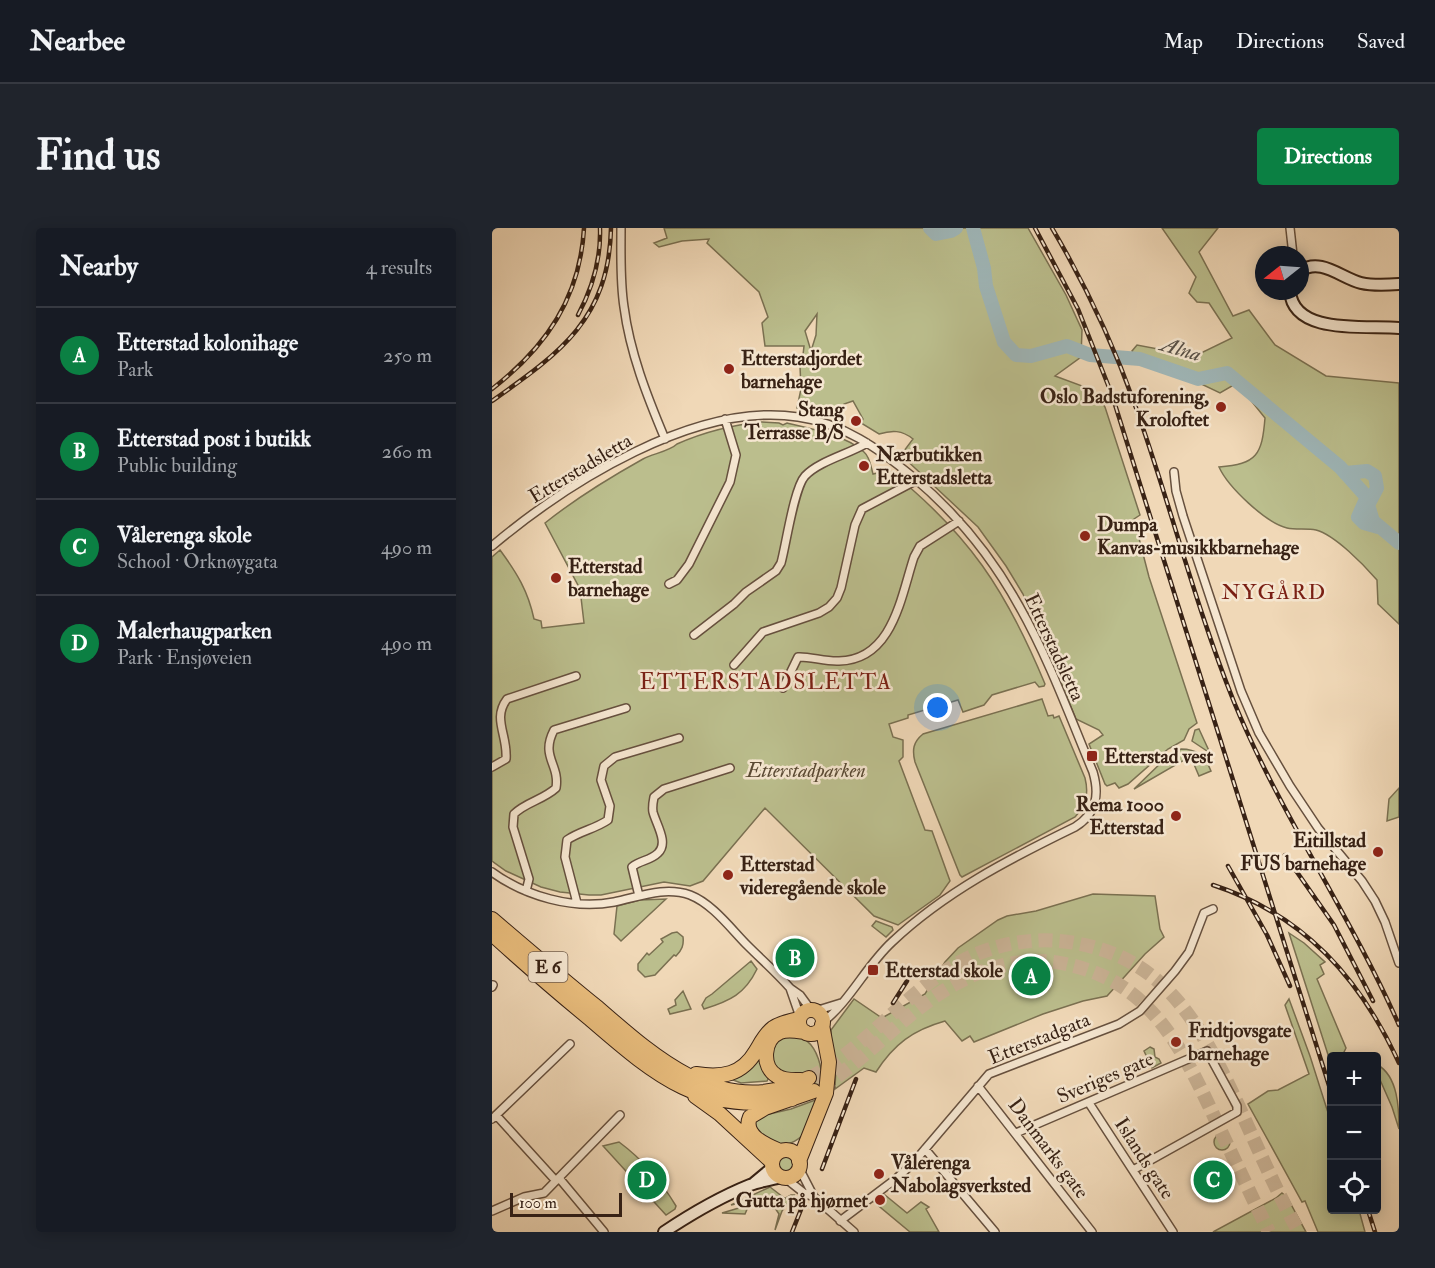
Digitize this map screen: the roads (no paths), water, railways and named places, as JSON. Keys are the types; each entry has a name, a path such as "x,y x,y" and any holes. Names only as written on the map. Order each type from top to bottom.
{"highway":[{"name":"E 6","path":"492,919 650,1069 703,1096 757,1104 792,1099"},
{"name":"E 6","path":"492,934 599,1019 657,1058 706,1084 737,1091 765,1092 809,1083"},
{"path":"809,1083 778,1077 770,1069 766,1057 768,1045 777,1034 786,1031 806,1033 818,1031 812,1017"},
{"path":"677,1070 712,1076 734,1073 750,1061 770,1030 781,1024 812,1017"},
{"path":"812,1017 829,1062 824,1101 795,1174 780,1164 812,1129"},
{"path":"806,1033 827,1072"},
{"name":"E 6","path":"780,1164 748,1129 747,1123 756,1112 792,1099 809,1083"},
{"name":"E 6","path":"684,1088 720,1114 780,1164"},
{"name":"E 6","path":"780,1164 796,1155 799,1164"}],"street":[{"path":"621,228 621,286 627,328 639,372 665,439"},
{"path":"1290,228 1292,246"},
{"path":"1309,266 1319,266 1364,284 1399,284"},
{"path":"1292,300 1296,309 1311,320 1336,326 1399,328"},
{"name":"Etterstadsletta","path":"492,546 578,484 665,439 725,419 758,415 800,417 834,426 867,443 917,480 959,521 994,565 1027,620 1093,772 1097,799 1092,812 1081,823 971,881 921,916 873,961 841,1003"},
{"path":"669,584 677,580 689,564 730,482 736,455 725,419"},
{"path":"694,636 746,592 776,571 781,563 798,490 804,476 867,443"},
{"path":"1174,472 1176,491 1183,516 1249,712 1280,770 1318,828 1362,881 1375,901 1399,963"},
{"path":"734,665 763,632 819,613 829,607 837,598 841,588 855,525 862,509 917,480"},
{"path":"783,688 798,657 842,661 871,651 882,641 890,629 914,557 920,546 959,521"},
{"path":"492,767 506,759 507,746 499,717 500,707 507,699 576,676"},
{"path":"526,891 529,879 513,827 514,814 523,806 548,796 556,789 557,779 548,750 549,740 554,730 626,708"},
{"path":"577,903 565,857 567,840 579,832 598,827 608,820 610,806 601,780 604,766 615,757 679,738"},
{"path":"639,896 632,867 661,851 663,841 652,808 654,797 664,789 730,768"},
{"path":"492,872 526,891 577,903 610,903 666,891 682,893 698,899 790,988 812,1017"},
{"name":"Etterstadgata","path":"840,1221 897,1178 989,1074 1119,1024 1137,1014 1184,960 1204,913 1213,909"},
{"path":"790,988 800,995 812,1017"},
{"path":"812,1017 837,1009 841,1003"},
{"path":"812,1017 841,1003"},
{"path":"570,1044 494,1117 558,1179 604,1232"},
{"name":"Sveriges gate","path":"1016,1133 1207,1051 1236,1103 1238,1111 1133,1170"},
{"name":"Danmarks gate","path":"978,1086 1092,1232"},
{"name":"Islands gate","path":"1089,1103 1173,1232"},
{"path":"492,1211 524,1197 544,1193 620,1115"},
{"path":"925,1149 995,1232"},
{"path":"664,1232 710,1205 753,1184 780,1164 804,1193 814,1197 854,1232"},
{"path":"799,1164 814,1197"}],"waterway":[{"name":"Alna","path":"930,228 936,234 956,228"},
{"name":"Alna","path":"973,228 984,268 986,286 1004,342 1016,355 1031,356 1067,346 1090,355 1140,359 1198,379 1227,373 1340,467 1365,495 1373,521 1399,543"},
{"path":"1345,473 1367,471 1375,476 1377,488 1367,507"},
{"path":"1366,499 1358,517 1364,523 1378,527"}],"tunnel":[{"path":"809,1078 849,1052 921,989 973,955 1001,946 1046,940 1075,943 1105,951 1131,962 1154,977 1190,1017 1219,1065 1299,1232"},
{"path":"820,1088 855,1063 938,994 983,971 1010,964 1038,961 1066,964 1096,973 1122,986 1143,1004 1162,1024 1178,1047 1269,1232"}],"railway":[{"path":"492,389 529,356 557,319 576,277 584,228"},
{"path":"578,315 595,273 600,228"},
{"path":"492,401 539,367 576,331 601,287 608,260 611,228"},
{"path":"1035,228 1078,309 1112,395 1327,1079"},
{"path":"1052,228 1098,314 1126,382 1148,442 1207,628 1234,702 1272,784 1359,943 1399,1025"},
{"path":"1285,855 1334,925 1373,1001"},
{"path":"1228,866 1267,935 1290,986"},
{"path":"1213,885 1246,898 1275,914 1302,932 1326,953 1366,1004 1384,1032 1399,1063"},
{"path":"893,1003 907,981"},
{"path":"822,1169 856,1079"},
{"path":"792,1232 804,1202"},
{"path":"1369,1214 1375,1232"}],"place":[{"name":"Etterstadjordet barnehage","path":"729,369"},
{"name":"Oslo Badstuforening, Kroloftet","path":"1221,407"},
{"name":"Stang Terrasse B/S","path":"856,421"},
{"name":"Nærbutikken Etterstadsletta","path":"864,466"},
{"name":"Dumpa Kanvas-musikkbarnehage","path":"1085,536"},
{"name":"Etterstad barnehage","path":"556,578"},
{"name":"Etterstad vest","path":"1092,756"},
{"name":"Rema 1000 Etterstad","path":"1176,816"},
{"name":"Eitillstad FUS barnehage","path":"1378,852"},
{"name":"Etterstad videregående skole","path":"728,875"},
{"name":"Etterstad post i butikk","path":"795,958"},
{"name":"Etterstad skole","path":"873,970"},
{"name":"Etterstad kolonihage","path":"1031,976"},
{"name":"Fridtjovsgate barnehage","path":"1176,1042"},
{"name":"Vålerenga Nabolagsverksted","path":"879,1174"},
{"name":"Malerhaugparken","path":"647,1180"},
{"name":"Vålerenga skole","path":"1213,1180"},
{"name":"Gutta på hjørnet","path":"880,1200"}],"district":[{"name":"NYGÅRD","path":"1274,592"},
{"name":"ETTERSTADSLETTA","path":"766,681"}],"park label":[{"name":"Etterstadparken","path":"806,770"}]}
